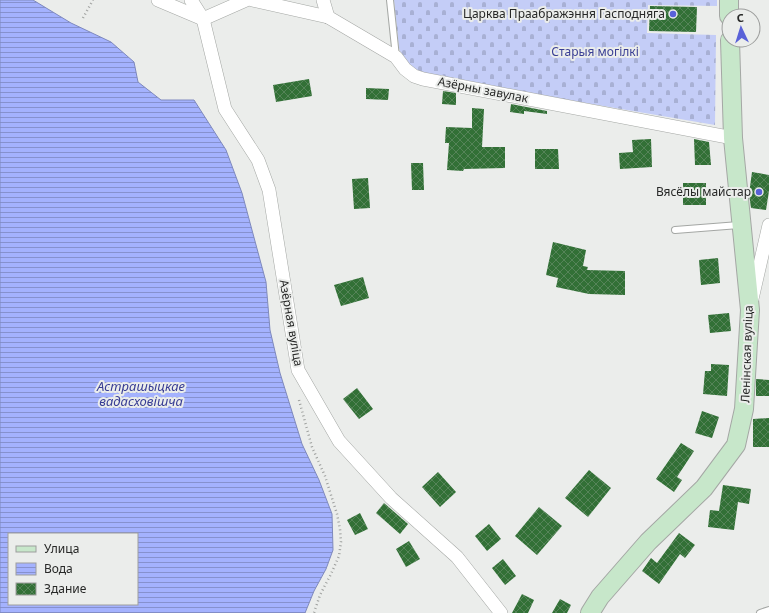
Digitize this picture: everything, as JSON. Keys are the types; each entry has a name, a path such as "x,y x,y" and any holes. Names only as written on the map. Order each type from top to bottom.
{"street":[{"path":"158,0 204,19 246,0"},
{"name":"Азёрная вуліца","path":"191,0 204,19 225,109 258,160 269,190 298,370 339,441 391,498 457,557 500,613"},
{"name":"Азёрны завулак","path":"252,0 328,17 396,57 405,69 414,76 423,79 733,138"},
{"path":"323,0 328,17"},
{"name":"Ленінская вуліца","path":"590,613 600,597 648,542 704,488 736,445 744,410 750,310 733,138 730,48"},
{"path":"750,310 769,225"}],"lane":[{"path":"390,0 396,57"},
{"path":"675,230 742,225"},
{"path":"760,613 769,610"}],"path":[{"path":"83,18 94,0"},
{"path":"297,395 312,447 325,476 340,529 341,542 339,556 332,574 320,595 314,613"}],"green space":[{"name":"Старыя могілкі","path":"394,0 717,0 717,6 648,5 647,33 716,35 715,125 416,74 405,64 399,48"}],"water":[{"name":"Астрашыцкае вадасховішча","path":"0,0 33,0 71,23 111,42 134,62 138,82 161,100 194,100 226,150 242,193 266,282 270,330 280,373 302,444 319,480 332,514 333,550 326,569 314,591 305,613 0,613"}],"building":[{"name":"Царква Праабражэння Гасподняга","path":"650,6 697,7 696,32 649,31"},
{"path":"309,79 312,96 276,102 273,85"},
{"path":"366,88 389,89 388,100 366,99"},
{"path":"443,91 456,93 456,105 442,104"},
{"path":"511,104 547,111 547,114 524,111 524,114 510,112"},
{"path":"472,108 484,109 482,147 505,147 505,168 464,169 463,171 447,170 449,143 445,143 446,127 472,128"},
{"path":"651,139 652,167 620,169 619,153 633,152 632,140"},
{"path":"694,139 709,142 711,165 695,165"},
{"path":"535,149 558,149 559,169 535,169"},
{"path":"411,163 423,163 424,190 412,190"},
{"path":"752,172 769,175 769,191 766,210 751,208 749,194"},
{"path":"368,178 370,208 354,209 352,179"},
{"path":"683,183 706,183 706,205 683,205"},
{"path":"553,242 586,250 583,266 588,267 587,270 625,271 625,295 589,294 556,287 558,278 546,275"},
{"path":"718,258 720,283 701,285 699,260"},
{"path":"363,277 369,298 341,306 334,285"},
{"path":"729,313 731,331 710,333 708,315"},
{"path":"711,364 729,365 727,396 703,394 705,371 711,371"},
{"path":"756,379 769,380 769,396 756,396"},
{"path":"357,388 373,409 359,419 343,399"},
{"path":"702,411 719,417 712,438 695,433"},
{"path":"769,418 769,447 753,447 753,419"},
{"path":"681,443 694,451 677,477 682,480 674,492 656,479"},
{"path":"589,470 611,488 588,517 565,498"},
{"path":"438,472 456,492 440,507 422,487"},
{"path":"723,485 751,489 749,504 738,502 734,530 708,527 710,510 719,511"},
{"path":"384,503 408,524 400,534 376,513"},
{"path":"539,507 562,526 537,555 515,536"},
{"path":"360,513 368,529 355,535 347,520"},
{"path":"489,524 501,539 487,551 475,536"},
{"path":"679,533 695,545 685,558 680,554 659,584 642,571 651,558 657,563"},
{"path":"409,541 420,559 406,567 396,549"},
{"path":"503,559 516,576 505,585 492,568"},
{"path":"522,594 534,600 528,613 512,613"},
{"path":"560,599 571,605 567,613 552,613"}],"place":[{"name":"Царква Праабражэння Гасподняга","path":"673,14"},
{"name":"Вясёлы майстар","path":"759,192"}]}
